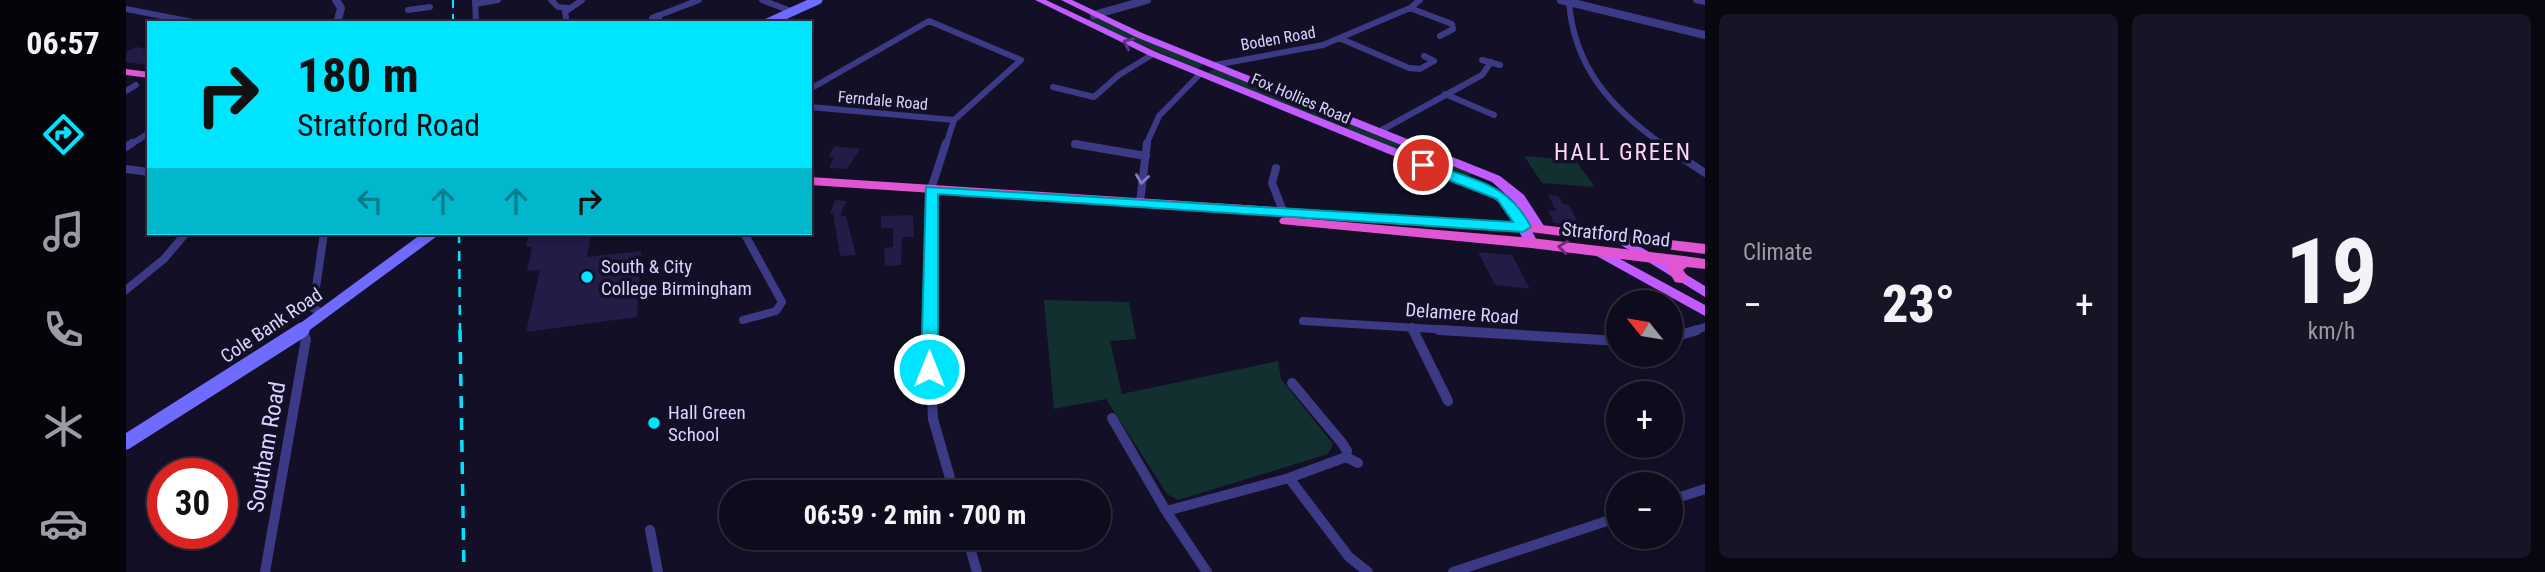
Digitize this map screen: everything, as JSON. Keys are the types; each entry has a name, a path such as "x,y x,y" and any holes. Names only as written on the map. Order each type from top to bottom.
{"highway":[{"path":"126,72 147,75"},
{"name":"Stratford Road","path":"812,181 1230,208 1705,264"},
{"name":"Stratford Road","path":"1284,216 1523,227 1705,249"},
{"path":"1677,276 1675,269 1684,261"}],"main road":[{"path":"771,21 818,0"},
{"name":"Fox Hollies Road","path":"1039,0 1153,54 1507,200 1531,243"},
{"name":"Fox Hollies Road","path":"1065,0 1094,15 1482,173 1506,186 1520,198 1540,229"},
{"path":"1079,20 1094,15"},
{"path":"1201,73 1215,65"},
{"path":"1469,183 1482,173"},
{"name":"Cole Bank Road","path":"126,442 300,331 429,235"},
{"path":"1621,239 1644,256 1705,292"},
{"path":"1598,251 1705,311"},
{"path":"1652,281 1649,275 1652,272 1677,276"}],"street":[{"path":"335,0 341,8"},
{"path":"338,21 345,0"},
{"path":"418,0 418,8"},
{"path":"477,21 475,2 498,0"},
{"path":"551,0 558,7 568,8"},
{"path":"566,21 564,15 568,8 582,0"},
{"path":"660,15 699,0"},
{"path":"762,0 792,11"},
{"path":"1094,15 1147,0"},
{"name":"Boden Road","path":"1215,65 1315,47 1410,8 1420,0"},
{"path":"1561,0 1705,35"},
{"path":"1696,0 1705,2"},
{"path":"1570,2 1575,40 1599,84 1659,142 1705,173"},
{"path":"408,10 430,7"},
{"path":"1410,8 1452,24 1453,29 1440,36"},
{"path":"126,9 188,21"},
{"name":"Ferndale Road","path":"812,88 924,22 934,22 1021,60 954,120 812,107"},
{"path":"1339,38 1405,68 1420,69 1434,61 1424,56"},
{"path":"1053,87 1094,97 1119,75 1153,54"},
{"path":"1482,60 1500,65"},
{"path":"1380,131 1482,75 1491,62"},
{"path":"1140,202 1148,132 1160,112 1201,73"},
{"path":"126,91 136,86"},
{"path":"1445,94 1494,115"},
{"path":"951,480 933,419 929,369 931,190 954,120"},
{"path":"126,147 147,134"},
{"path":"1071,144 1146,156"},
{"path":"1276,167 1272,183 1284,216"},
{"path":"126,169 147,172"},
{"path":"126,290 152,271 184,235"},
{"path":"324,235 313,308 324,314"},
{"path":"742,321 776,311 782,302 745,235"},
{"name":"Delamere Road","path":"1303,321 1606,340"},
{"path":"1412,327 1448,401"},
{"path":"1684,334 1705,327"},
{"name":"Southam Road","path":"265,572 306,339 300,331"},
{"path":"1292,383 1342,443 1347,451 1346,457"},
{"path":"1112,418 1166,511 1207,572"},
{"path":"1166,511 1289,478 1346,457 1358,463"},
{"path":"1289,478 1349,557 1368,572"},
{"path":"1683,496 1705,489"},
{"path":"1453,572 1606,521"},
{"path":"650,530 658,572"},
{"path":"971,550 977,572"}],"green space":[{"path":"1094,17 1206,64 1197,69 1085,20"},
{"path":"1216,68 1473,173 1466,178 1207,73"},
{"path":"1524,156 1575,160 1595,187 1542,183"},
{"path":"1044,300 1129,302 1136,339 1110,341 1122,394 1278,361 1281,379 1333,444 1328,454 1178,500 1167,494 1106,399 1054,409"}],"building":[{"path":"136,47 147,49 142,55 147,56 147,65 126,62 126,52"},
{"path":"834,146 860,149 847,169 829,168 834,157 829,157"},
{"path":"1548,194 1558,196 1563,204 1569,205 1580,226 1554,223 1548,210 1556,211"},
{"path":"835,200 846,201 840,216 846,216 856,255 840,256 833,213 830,213"},
{"path":"913,215 914,237 902,237 901,265 885,266 884,248 893,247 893,228 881,228 881,216"},
{"path":"529,235 591,235 587,257 641,251 637,317 526,332 540,270 527,271 532,247 526,247"},
{"path":"1478,252 1512,255 1530,289 1495,285"}],"railway":[{"path":"453,0 453,21"},
{"path":"459,235 460,331"},
{"path":"460,330 464,572"}],"place":[{"name":"South & City College Birmingham","path":"587,277"},
{"name":"Hall Green School","path":"654,423"}],"district":[{"name":"HALL GREEN","path":"1623,152"}],"route":[{"path":"929,369 931,190 1523,227 1514,208 1502,196 1423,165"}]}
